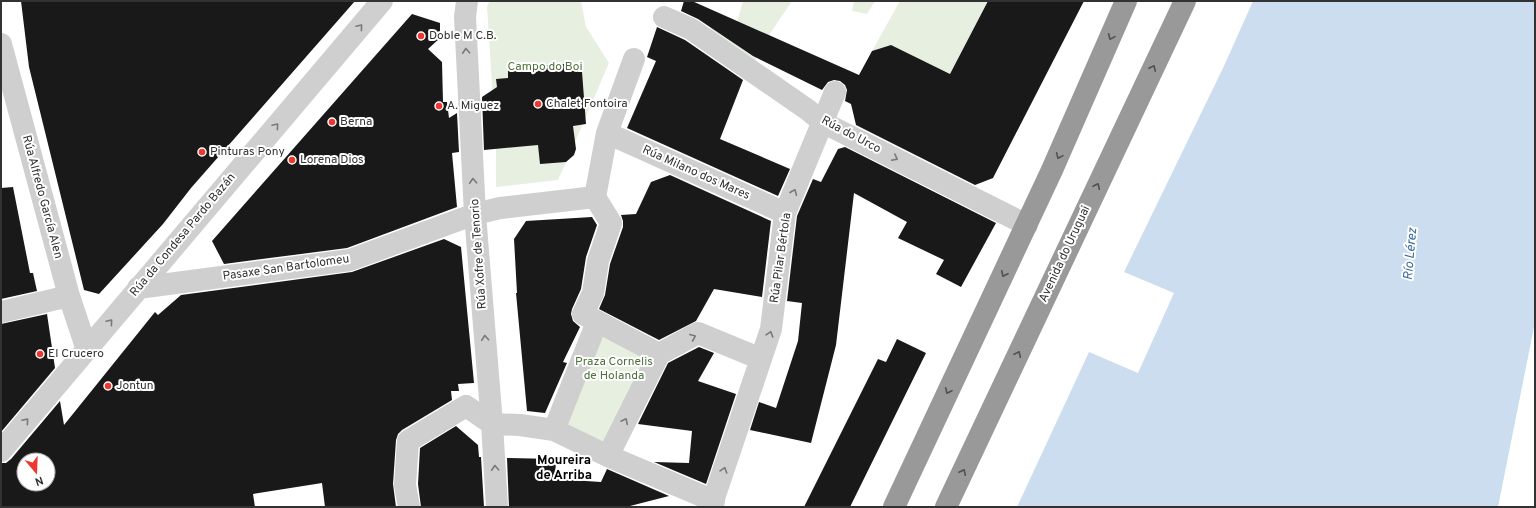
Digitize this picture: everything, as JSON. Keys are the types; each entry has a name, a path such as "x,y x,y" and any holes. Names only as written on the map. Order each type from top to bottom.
{"highway":[{"path":"894,507 1027,225 1126,1"},
{"name":"Avenida do Uruguai","path":"946,507 1185,1"}],"street":[{"name":"Rúa da Condesa Pardo Bazán","path":"1,451 382,1"},
{"name":"Rúa Xofre de Tenorio","path":"467,1 465,17 475,214 492,424 497,507"},
{"name":"Rúa do Urco","path":"664,17 691,30 808,110 822,122 1027,225"},
{"name":"Rúa Alfredo García Alen","path":"1,44 69,296 86,350"},
{"path":"634,59 607,133 595,197 611,224 598,261 593,293 583,314 659,354"},
{"name":"Rúa Pilar Bértola","path":"713,504 772,329 785,213 835,92"},
{"name":"Rúa Milano dos Mares","path":"607,133 785,213"},
{"path":"475,214 500,208 595,197"},
{"name":"Pasaxe San Bartolomeu","path":"138,288 350,260 475,214"},
{"path":"1,312 69,296"},
{"path":"554,430 597,322"},
{"path":"608,456 659,354 698,333 761,359"},
{"path":"409,507 405,484 408,441 466,406 492,424 520,425 554,430 713,504"}],"green space":[{"name":"Campo do Boi","path":"490,1 581,1 586,27 609,63 575,142 574,155 566,162 558,180 496,187 496,149 487,6"},
{"path":"743,1 792,1 769,35 751,68 708,36 711,27 734,32"},
{"path":"854,1 875,1 867,14 852,11"},
{"path":"900,1 988,1 950,74 891,45 872,51"},
{"name":"Praza Cornelis de Holanda","path":"597,322 659,354 608,456 554,430"}],"water":[{"name":"Río Lérez","path":"1253,1 1535,1 1535,322 1498,507 1017,507 1089,352 1138,373 1174,293 1124,272 1224,66"}],"building":[{"path":"21,1 355,1 191,188 163,224 99,294 84,290 29,67"},
{"path":"684,1 692,1 859,75 872,51 891,45 950,74 988,1 1084,1 993,178 975,185 856,125 851,104 845,101 847,90 845,85 840,81 834,80 828,82 822,90 753,56 698,19 681,11"},
{"path":"412,14 440,23 440,38 428,49 442,62 443,102 447,102 449,118 457,113 459,152 452,153 457,207 347,248 224,264 212,241"},
{"path":"657,27 685,40 743,80 720,139 790,169 778,196 627,128 656,61 647,57"},
{"name":"Chalet Fontoira","path":"577,63 578,72 582,72 586,124 573,126 576,149 574,155 566,162 540,164 538,145 484,150 482,97 497,87 496,79 508,78 508,68"},
{"path":"845,147 996,223 961,287 936,274 944,260 898,238 907,222 854,193 836,345 811,443 750,430 759,402 776,408 798,341 802,303 787,301 797,216 813,179 821,182 838,149"},
{"path":"670,175 771,221 762,297 714,289 696,321 659,340 599,309 605,295 610,264 623,227 621,215 636,214 651,182"},
{"path":"13,187 30,273 33,273 37,291 1,299 1,188"},
{"path":"592,217 597,225 586,257 581,289 571,314 573,321 580,327 563,362 567,363 545,413 527,411 516,293 514,239 526,221"},
{"path":"444,239 461,247 474,383 458,384 459,391 451,391 452,400 402,430 398,434 396,440 393,484 396,507 325,507 322,483 253,494 255,507 1,507 1,463 6,463 16,453 16,492 56,492 56,452 17,452 60,401 64,425 155,312 158,315 181,295 352,272"},
{"path":"47,314 55,368 1,432 1,324"},
{"path":"897,339 926,353 850,507 804,507 878,359 886,362"},
{"path":"699,347 714,353 698,381 736,394 706,484 654,462 689,463 692,431 638,424 668,363"},
{"path":"456,426 478,445 479,457 481,457 484,507 421,507 418,484 420,448"},
{"path":"507,458 556,459 555,479 601,482 607,469 669,496 626,507 509,507"}],"place":[{"name":"Doble M C.B.","path":"421,36"},
{"name":"Chalet Fontoira","path":"538,104"},
{"name":"A. Miguez","path":"439,106"},
{"name":"Berna","path":"332,122"},
{"name":"Pinturas Pony","path":"202,152"},
{"name":"Lorena Dios","path":"292,160"},
{"name":"El Crucero","path":"40,354"},
{"name":"Jontun","path":"108,386"}],"district":[{"name":"Moureira de Arriba","path":"564,468"}]}
